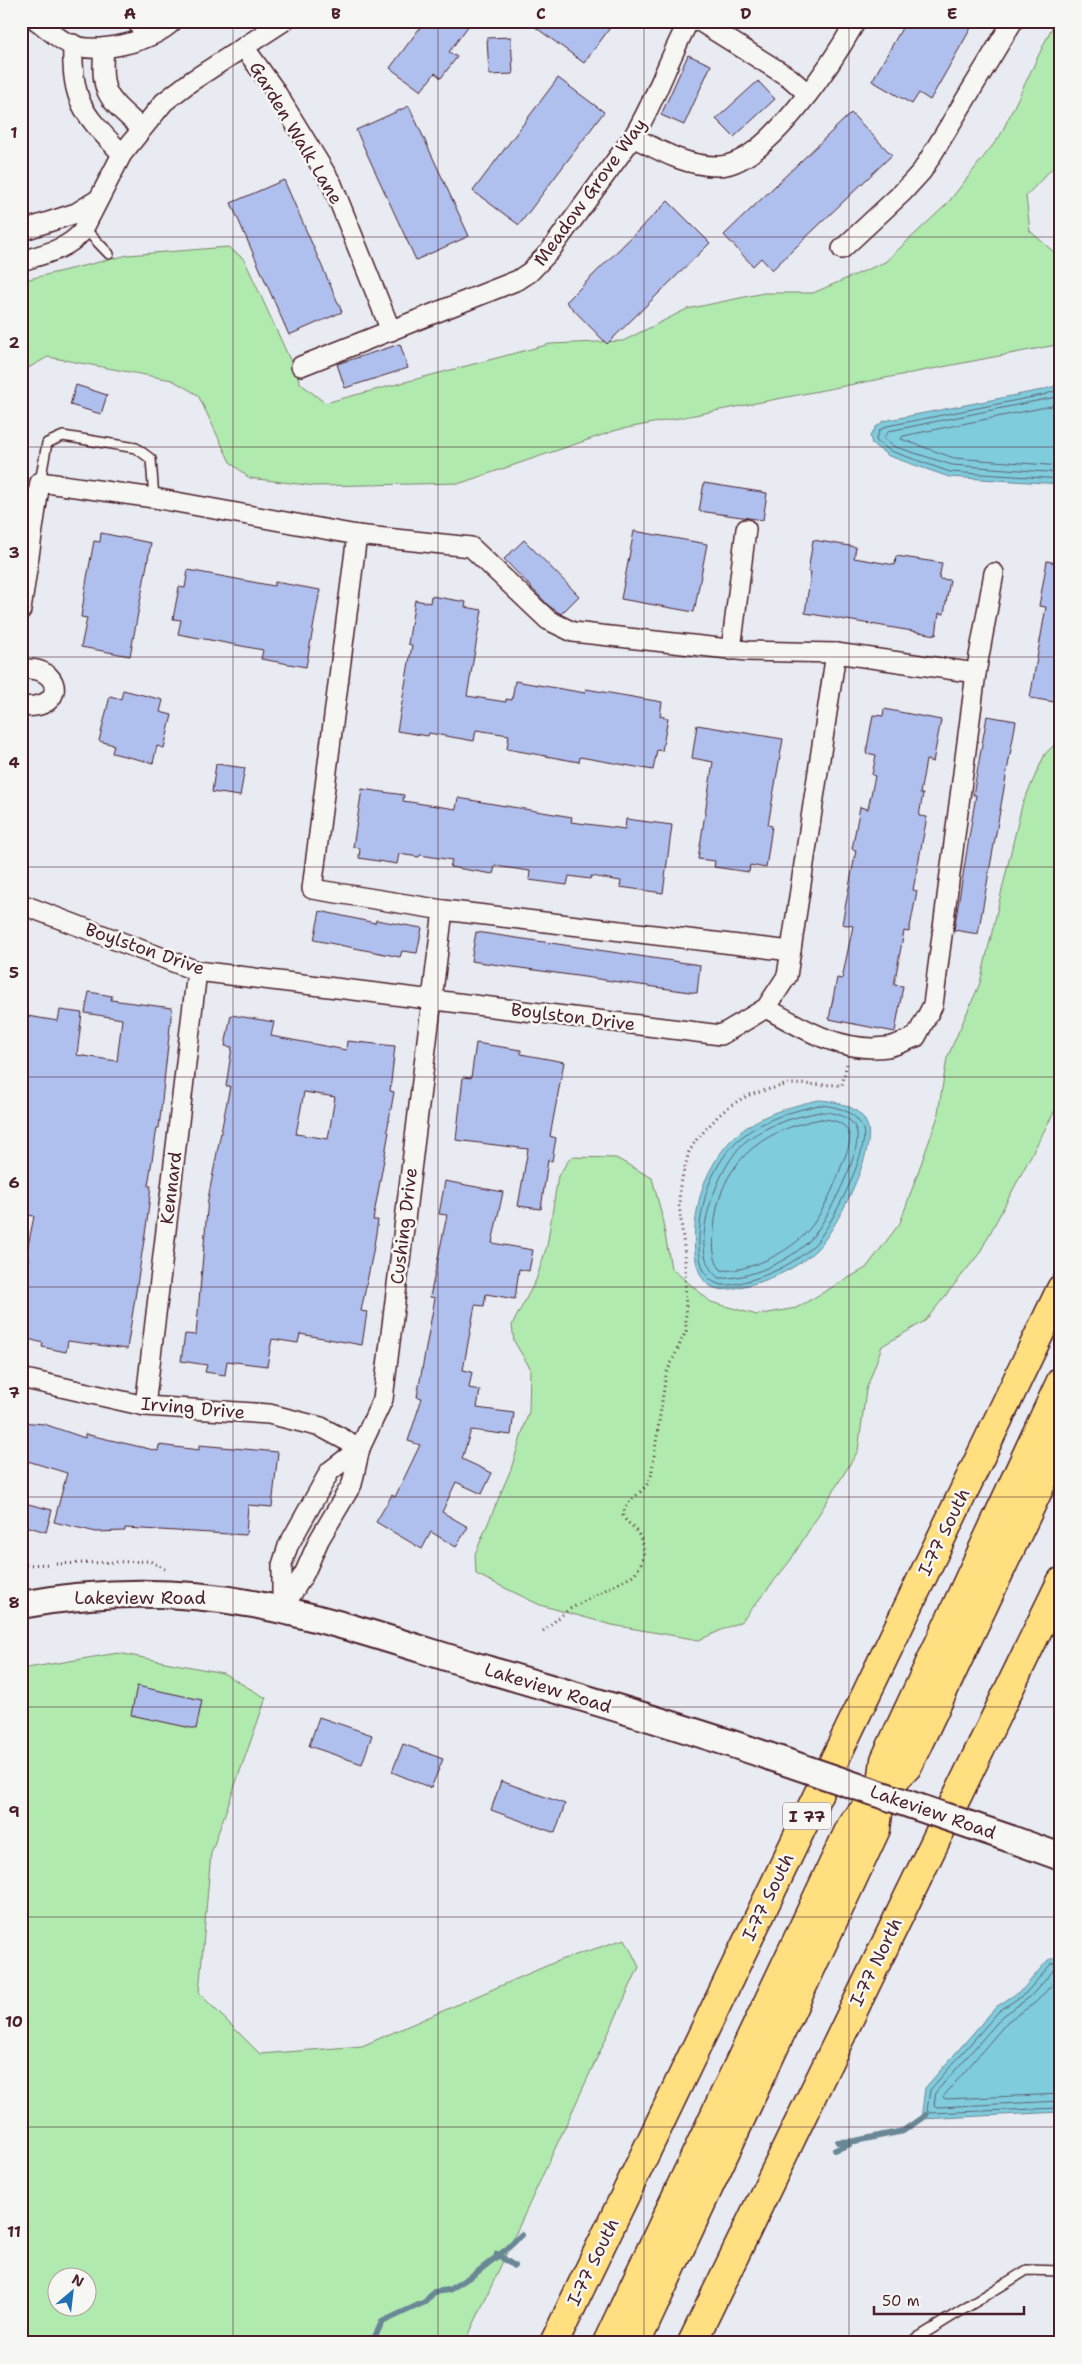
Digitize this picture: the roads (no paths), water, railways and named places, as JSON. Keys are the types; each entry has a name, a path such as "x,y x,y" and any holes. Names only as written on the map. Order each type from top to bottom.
{"highway":[{"name":"I-77 South","path":"554,2343 1061,1289"},
{"path":"920,1711 1061,1381"},
{"path":"636,2343 840,1877 853,1822 880,1794 884,1760 920,1711 1061,1442"},
{"name":"I-77 North","path":"692,2343 1061,1582"},
{"path":"607,2343 840,1877"}],"main road":[{"name":"Lakeview Road","path":"21,1605 75,1597 160,1595 222,1599 282,1610 700,1733 1061,1857"}],"street":[{"path":"37,21 73,44 104,48 142,40 173,21"},
{"path":"21,261 64,248 75,240 84,228 122,154 141,128 164,102 284,21"},
{"name":"Meadow Grove Way","path":"301,366 518,280 530,272 550,251 646,117 676,45 689,21"},
{"path":"699,21 790,78 808,94"},
{"path":"633,137 662,152 692,164 720,166 737,162 759,146 794,112 826,71 856,21"},
{"path":"842,249 902,193 922,171 1013,21"},
{"path":"73,44 74,80 87,116 122,154"},
{"name":"Garden Walk Lane","path":"244,47 274,89 332,184 391,331"},
{"path":"104,48 102,76 104,86 116,106 141,128"},
{"path":"21,231 76,213 97,200"},
{"path":"21,610 40,482 154,498 357,534 471,546 548,620 573,632 731,650 836,653 976,673"},
{"path":"731,650 746,529"},
{"path":"357,534 312,889 443,910 791,950"},
{"path":"766,1008 811,1034 852,1046 888,1047 916,1037 933,1004 976,673 994,572"},
{"name":"Boylston Drive","path":"21,904 197,971 721,1035 766,1008 787,976 836,653"},
{"path":"21,668 38,670 48,676 54,687 53,697 45,705 21,706"},
{"name":"Cushing Drive","path":"282,1610 282,1565 288,1546 330,1471 360,1448 383,1399 443,910"},
{"name":"Kennard","path":"145,1406 197,971"},
{"name":"Irving Drive","path":"21,1378 145,1406 269,1414 322,1427 360,1448"}],"lane":[{"path":"131,21 142,40"},
{"path":"84,228 109,254"},
{"path":"40,482 47,443 63,436 136,448 151,459 154,498"},
{"path":"910,2343 1026,2270 1061,2271"}],"water":[{"path":"1061,384 1061,484 949,477 889,456 872,444 870,436 876,427 884,421 1042,390"},
{"path":"819,1100 834,1102 855,1110 861,1115 868,1128 868,1140 860,1173 834,1226 817,1249 783,1273 754,1284 724,1290 707,1283 699,1272 695,1257 695,1222 702,1190 716,1160 734,1137 748,1126 787,1108"},
{"path":"1061,1956 1061,2112 921,2119 925,2088 996,2007 1023,1989 1048,1960"}],"waterway":[{"path":"838,2142 855,2141 903,2131 926,2115"},
{"path":"835,2150 850,2144"},
{"path":"372,2343 382,2322 425,2302 434,2292 449,2290 476,2273 508,2248 521,2235"},
{"path":"497,2254 514,2266"}]}
